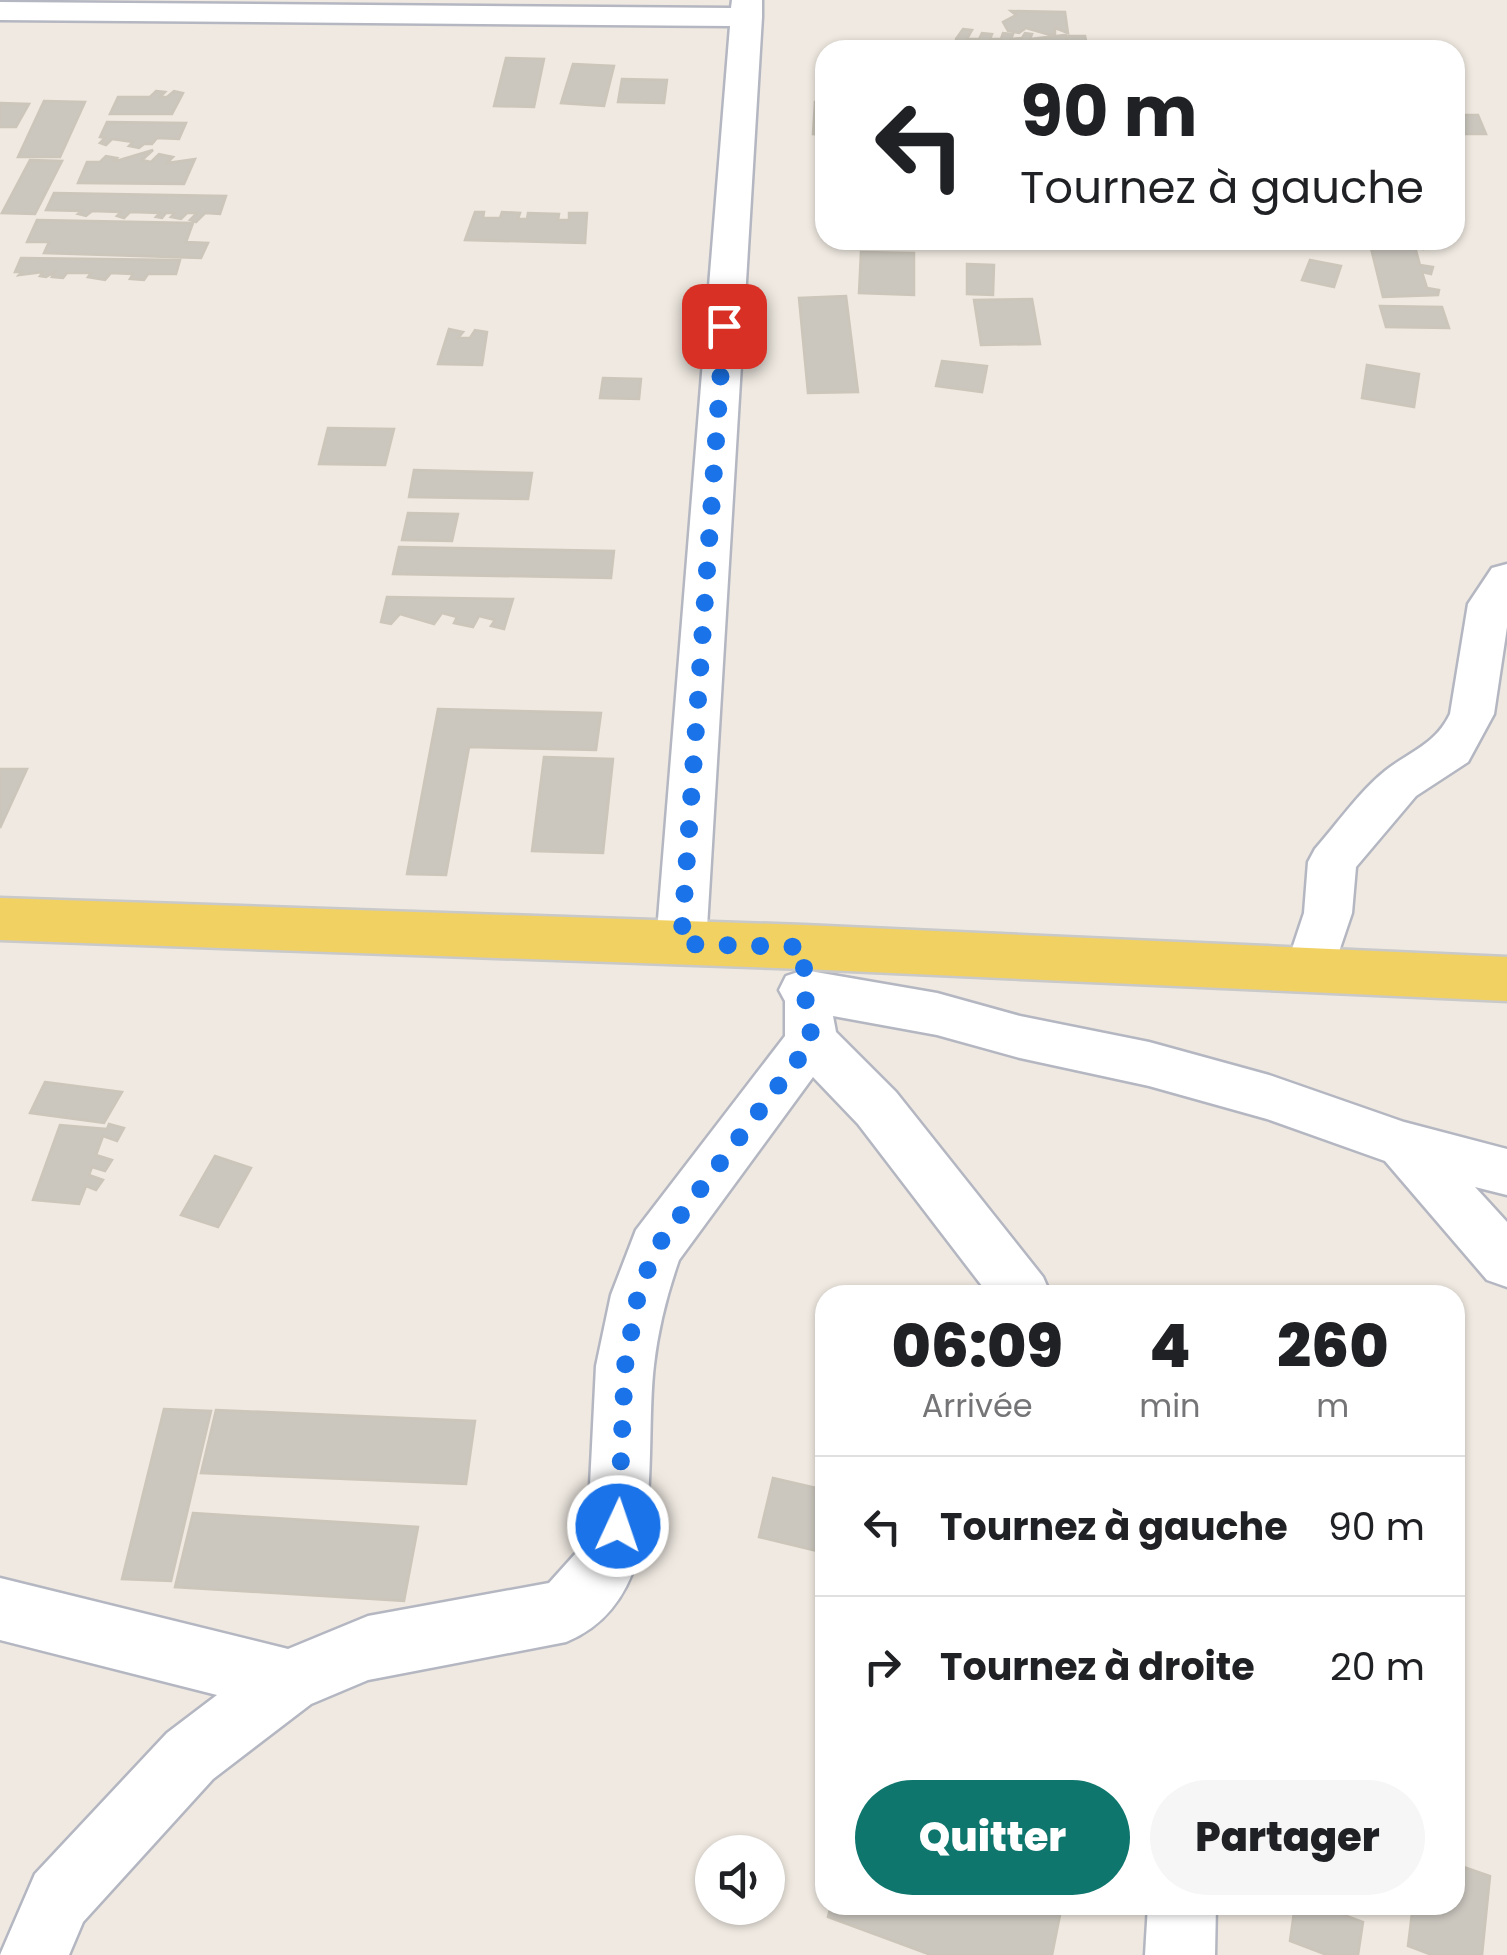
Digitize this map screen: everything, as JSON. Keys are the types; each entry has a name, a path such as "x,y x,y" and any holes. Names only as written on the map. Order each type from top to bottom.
{"main road":[{"path":"0,919 681,944 807,992 1310,970 1507,979"}],"street":[{"path":"0,11 746,8 681,944"},
{"path":"1310,970 1328,913 1332,862 1400,784 1452,750 1462,736 1472,714 1488,604 1507,578"},
{"path":"807,992 937,1014 1020,1037 1148,1064 1269,1097 1404,1144 1507,1172"},
{"path":"807,992 877,1108 1014,1285"},
{"path":"34,1955 59,1898 190,1756 288,1680 368,1648 566,1611 598,1575 618,1526 625,1366 638,1295 656,1248 807,992"},
{"path":"1404,1144 1507,1262"},
{"path":"0,1609 288,1680"},
{"path":"1180,1955 1182,1915"}],"building":[{"path":"1011,11 1065,12 1068,33 1055,28 1055,34 1050,35 1026,28 1019,33 1008,31 1003,22 1016,15"},
{"path":"963,29 972,30 967,39 979,39 982,33 992,34 990,39 1001,39 1003,33 1013,34 1011,39 1022,38 1025,33 1032,34 1030,39 1066,35 1066,40 956,40"},
{"path":"1066,36 1085,36 1086,40 1067,40"},
{"path":"506,58 544,59 534,107 494,106"},
{"path":"573,64 614,66 604,106 561,103"},
{"path":"622,79 667,80 664,103 618,102"},
{"path":"156,91 165,92 160,97 174,91 183,93 172,114 110,114 118,97 150,97"},
{"path":"44,101 85,102 60,157 18,157"},
{"path":"0,103 29,104 16,127 0,127"},
{"path":"1465,115 1478,115 1486,134 1465,134"},
{"path":"107,122 186,123 179,139 157,138 139,148 129,146 133,142 112,139 106,145 100,143 105,138 100,137"},
{"path":"153,150 142,160 151,162 159,154 173,157 167,163 195,159 184,184 78,183 87,162 100,162 106,156 117,158 113,162"},
{"path":"30,160 62,161 35,214 2,213"},
{"path":"54,193 226,196 220,214 205,213 196,222 190,220 197,213 187,213 181,219 171,217 175,213 166,213 162,218 156,217 160,213 130,212 124,218 117,216 121,212 92,211 86,216 78,214 82,211 46,210"},
{"path":"475,212 484,212 483,218 500,218 502,212 520,213 518,219 527,219 528,213 559,214 558,220 569,220 569,213 587,213 585,243 465,240"},
{"path":"37,220 193,223 186,242 208,243 201,258 44,253 49,242 27,242"},
{"path":"1371,250 1416,250 1420,265 1433,267 1431,274 1422,272 1427,288 1439,290 1438,295 1383,297"},
{"path":"861,252 914,253 914,295 859,293"},
{"path":"21,258 180,260 176,274 148,274 144,280 130,279 133,274 111,273 105,280 88,277 91,273 67,273 63,278 52,277 55,272 46,277 40,276 43,272 19,275 22,272 15,272"},
{"path":"1310,260 1341,266 1334,287 1302,280"},
{"path":"967,264 994,265 993,295 967,294"},
{"path":"846,296 858,392 808,393 799,298"},
{"path":"1032,299 1040,344 981,345 974,300"},
{"path":"1380,306 1442,307 1449,328 1386,327"},
{"path":"449,329 463,332 458,338 470,338 475,330 487,332 482,365 438,364"},
{"path":"942,361 987,366 982,392 936,386"},
{"path":"1367,365 1419,374 1414,407 1362,398"},
{"path":"603,378 641,379 639,399 600,398"},
{"path":"328,428 394,429 385,465 319,464"},
{"path":"414,470 532,473 528,499 409,497"},
{"path":"408,513 458,514 452,541 402,540"},
{"path":"399,547 614,551 611,578 393,574"},
{"path":"387,597 513,599 504,629 491,626 495,620 479,616 473,627 454,623 457,617 442,613 434,624 400,614 391,624 381,622"},
{"path":"438,709 601,713 596,750 469,747 446,875 407,874"},
{"path":"544,757 613,759 603,853 532,851"},
{"path":"0,769 27,769 0,828"},
{"path":"45,1082 122,1092 104,1123 30,1113"},
{"path":"109,1124 124,1128 117,1141 103,1136 96,1155 112,1160 105,1171 92,1167 89,1175 103,1180 96,1190 86,1186 79,1204 33,1200 60,1125 107,1129"},
{"path":"215,1156 251,1168 218,1227 181,1215"},
{"path":"164,1409 211,1411 171,1581 122,1579"},
{"path":"216,1410 475,1421 466,1484 201,1473"},
{"path":"773,1478 815,1488 815,1551 759,1537"},
{"path":"193,1513 418,1527 404,1601 175,1587"},
{"path":"1465,1867 1490,1876 1482,1955 1432,1955 1408,1946 1412,1915 1465,1915"},
{"path":"1060,1915 1052,1955 931,1955 828,1917"},
{"path":"1294,1915 1344,1915 1363,1922 1358,1955 1327,1955 1290,1941"}],"route":[{"path":"618,1526 625,1366 638,1295 656,1248 812,1041 804,990 804,947 681,944 724,326"}]}
